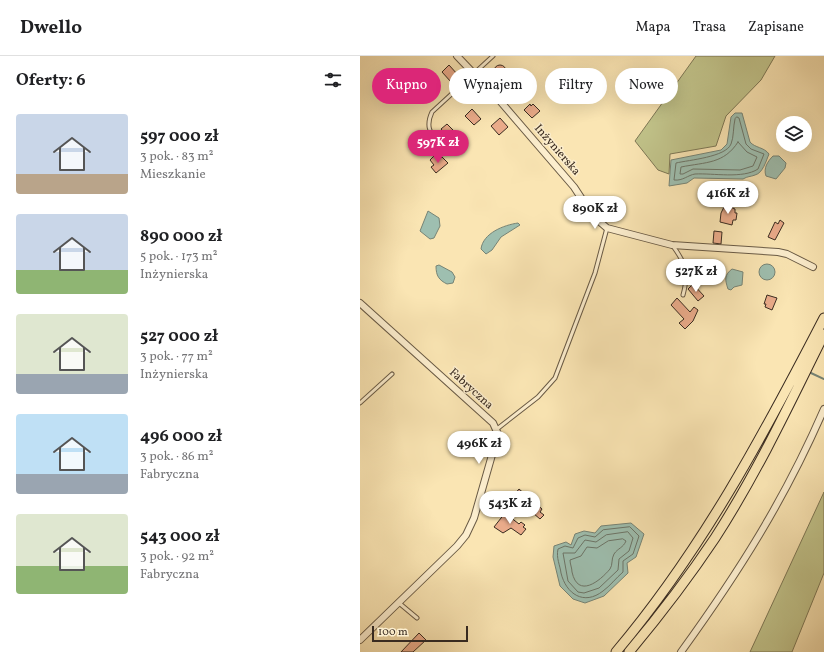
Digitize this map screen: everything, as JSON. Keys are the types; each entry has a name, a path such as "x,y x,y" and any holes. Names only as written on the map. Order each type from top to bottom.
{"main road":[{"path":"616,652 664,592 719,512 758,445 824,318"},
{"path":"632,649 682,584 736,503 769,443 824,334"},
{"path":"612,652 626,640"}],"street":[{"name":"Inżynierska","path":"457,56 470,68"},
{"name":"Inżynierska","path":"502,104 565,176 593,216 606,228"},
{"path":"606,228 672,244 778,252 787,254 813,267"},
{"name":"Fabryczna","path":"360,303 497,429"},
{"path":"680,652 730,583 768,522 795,472 824,409"},
{"path":"360,640 457,546 466,535 474,518 492,449 497,438 497,429"}],"lane":[{"path":"478,68 492,56"},
{"path":"438,143 428,127 429,119 432,112 449,96"},
{"path":"497,429 538,397 555,378 595,273 606,228"},
{"path":"672,244 686,269 687,282 684,295"},
{"path":"360,403 392,374"},
{"path":"399,603 417,618"}],"green space":[{"path":"696,56 775,56 761,80 726,116 716,146 670,154 669,174 658,170 635,141 662,104 678,104 678,81"},
{"path":"824,492 824,573 792,652 750,652"}],"water":[{"path":"735,113 742,113 750,142 765,150 769,154 760,172 743,179 694,178 687,183 669,186 671,160 721,150 727,144 731,117"},
{"path":"773,156 779,156 786,163 785,168 776,179 766,176 765,173 766,165"},
{"path":"428,211 439,218 440,226 434,238 430,239 420,231"},
{"path":"518,223 520,225 501,237 492,250 486,254 481,249 486,238 490,234 501,228"},
{"path":"767,264 773,266 775,272 773,278 767,280 761,278 759,272 761,266"},
{"path":"439,265 452,272 455,277 453,283 447,284 438,277 436,266"},
{"path":"732,269 743,272 742,285 734,287 731,290 728,289 726,278"},
{"path":"631,523 644,534 636,557 627,563 628,573 604,596 585,603 573,599 560,586 553,557 554,546 566,542 571,545 575,534 584,531 595,533 601,526"}],"building":[{"path":"449,65 452,68 449,68 449,80 442,72"},
{"path":"498,65 502,65 505,68 495,68"},
{"path":"530,104 531,106 533,104 540,111 532,118 524,110"},
{"path":"472,109 481,119 474,125 465,116"},
{"path":"500,118 508,127 499,135 491,126"},
{"path":"447,124 458,135 451,141 441,129"},
{"path":"435,155 439,159 442,157 448,163 436,173 431,167 434,165 430,160"},
{"path":"728,206 735,209 735,213 737,213 736,220 733,220 732,225 720,222 721,213 724,207"},
{"path":"780,220 784,223 775,240 768,237 775,222 778,224"},
{"path":"714,231 722,232 721,244 713,243"},
{"path":"693,284 704,296 698,301 688,289"},
{"path":"767,295 777,298 772,310 765,307 766,304 764,304"},
{"path":"677,298 690,312 694,307 698,310 693,321 685,329 679,323 684,319 671,305"},
{"path":"519,489 542,509 540,512 544,515 540,519 520,502 510,514 503,508"},
{"path":"505,513 519,524 521,522 525,525 523,527 526,529 521,535 511,528 503,533 494,527"},
{"path":"419,633 426,640 413,652 401,652"}],"waterway":[{"path":"811,373 824,379"}]}
